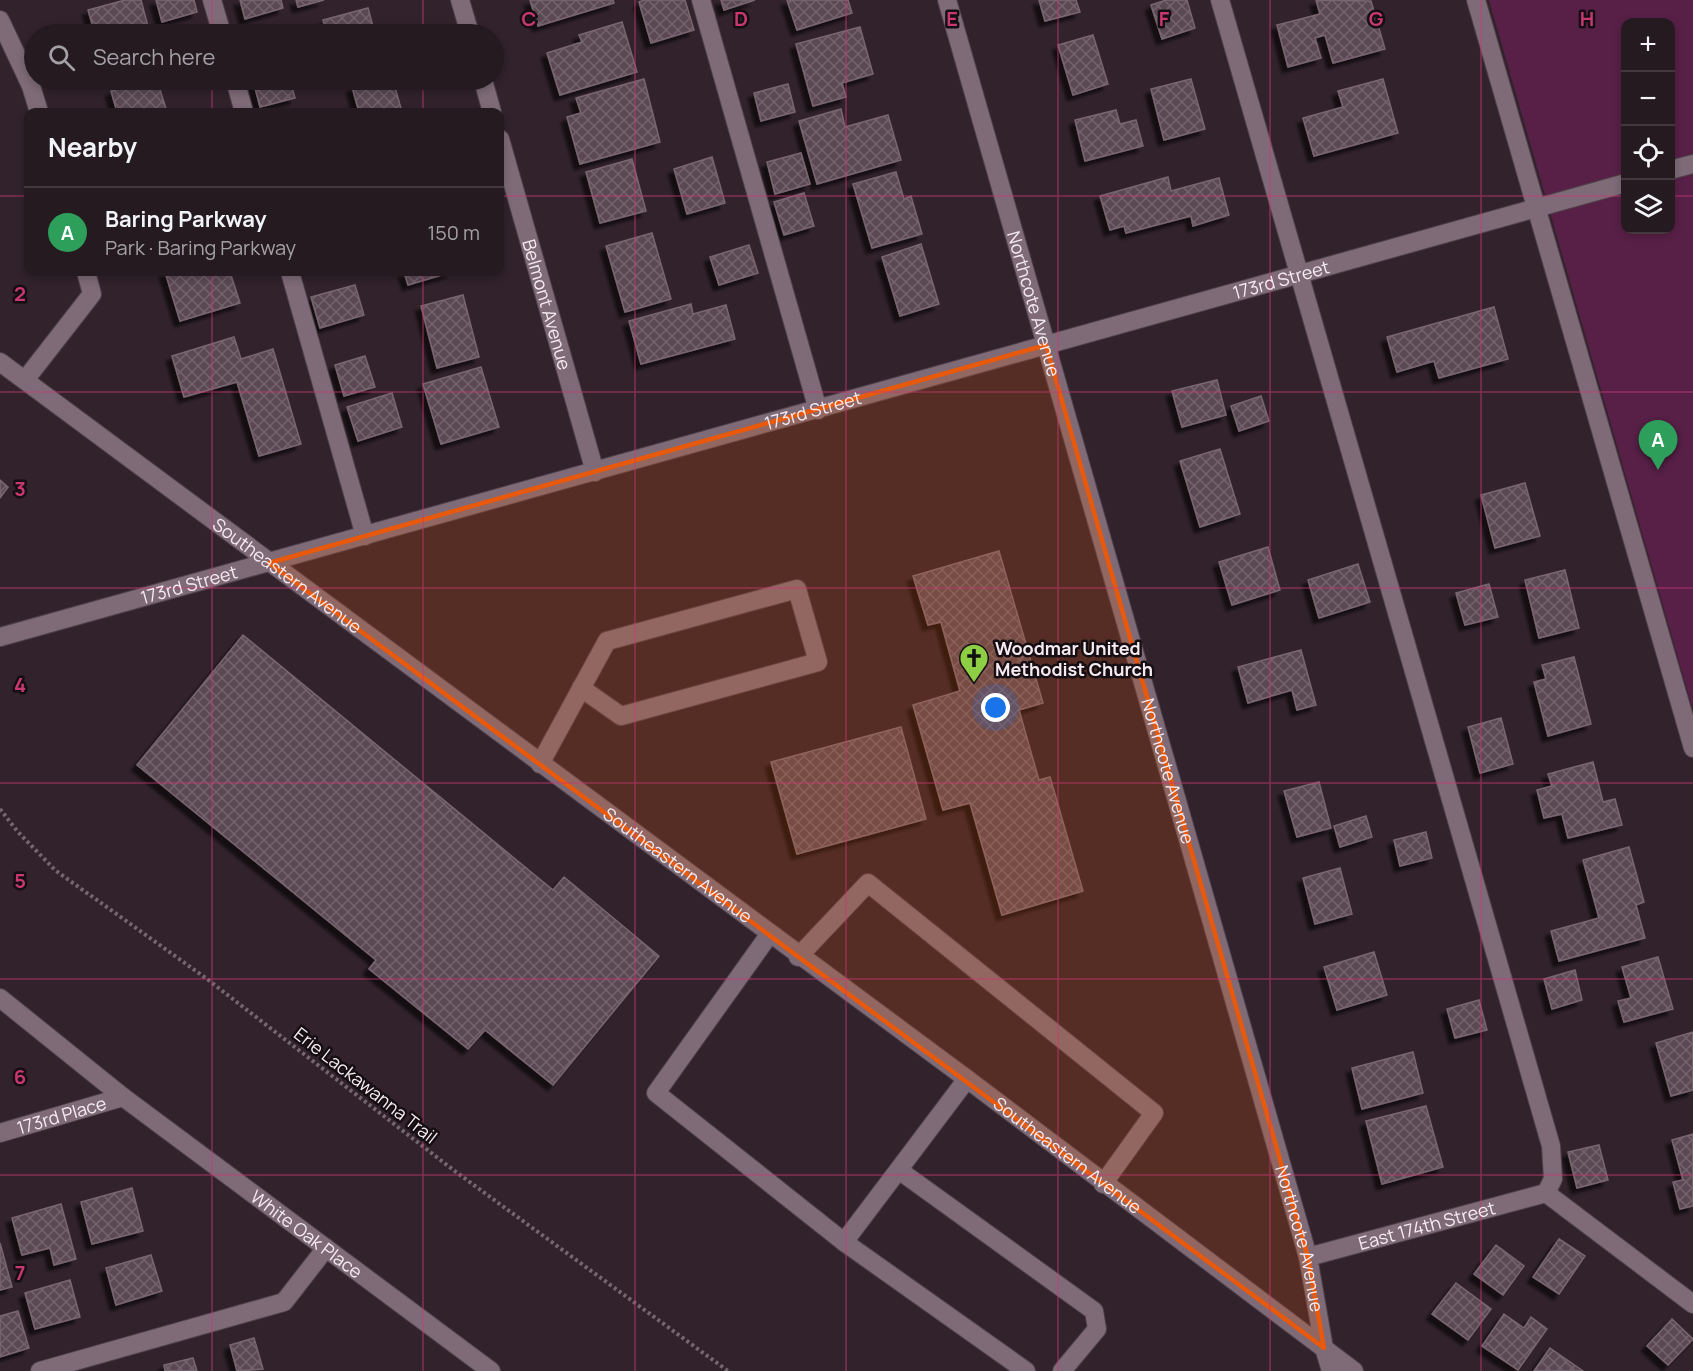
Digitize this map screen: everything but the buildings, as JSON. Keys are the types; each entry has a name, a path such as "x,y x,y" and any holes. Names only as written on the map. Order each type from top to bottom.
{"street":[{"path":"212,0 219,24"},
{"path":"460,0 467,24"},
{"path":"701,0 818,410"},
{"name":"Northcote Avenue","path":"946,0 1308,1257 1324,1348 1331,1371"},
{"path":"1220,0 1551,1146 1553,1179 1546,1193 1693,1304"},
{"path":"1476,0 1693,748"},
{"path":"0,20 24,71"},
{"path":"32,90 38,108"},
{"path":"238,90 243,108"},
{"path":"486,90 491,108"},
{"name":"Belmont Avenue","path":"504,153 595,472"},
{"path":"1675,169 1693,164"},
{"name":"173rd Street","path":"0,637 1621,184"},
{"path":"25,380 92,294 87,276"},
{"path":"291,276 365,536"},
{"name":"Southeastern Avenue","path":"0,362 798,957 967,1079 1103,1184 1354,1371"},
{"path":"540,764 581,688 607,641 797,589 818,662 621,716 581,688"},
{"path":"798,957 868,883 1154,1113 1103,1184"},
{"path":"769,935 656,1093 844,1242 1026,1371"},
{"name":"White Oak Place","path":"0,998 123,1097 491,1371"},
{"path":"844,1242 900,1171 967,1079"},
{"name":"173rd Place","path":"0,1133 123,1097"},
{"path":"900,1171 1094,1311 1097,1329 1062,1371"},
{"name":"East 174th Street","path":"1308,1257 1546,1193"},
{"path":"40,1371 285,1302 326,1248"}],"path":[{"name":"Erie Lackawanna Trail","path":"0,809 18,832 56,870 207,979 456,1172 728,1371"}],"highlighted area":[{"path":"1046,345 1308,1257 1324,1348 269,563"}],"shaded area":[{"path":"1489,0 1693,0 1693,710"}],"place":[{"name":"Baring Parkway","path":"1658,470"},
{"name":"Woodmar United Methodist Church","path":"974,684"}]}
